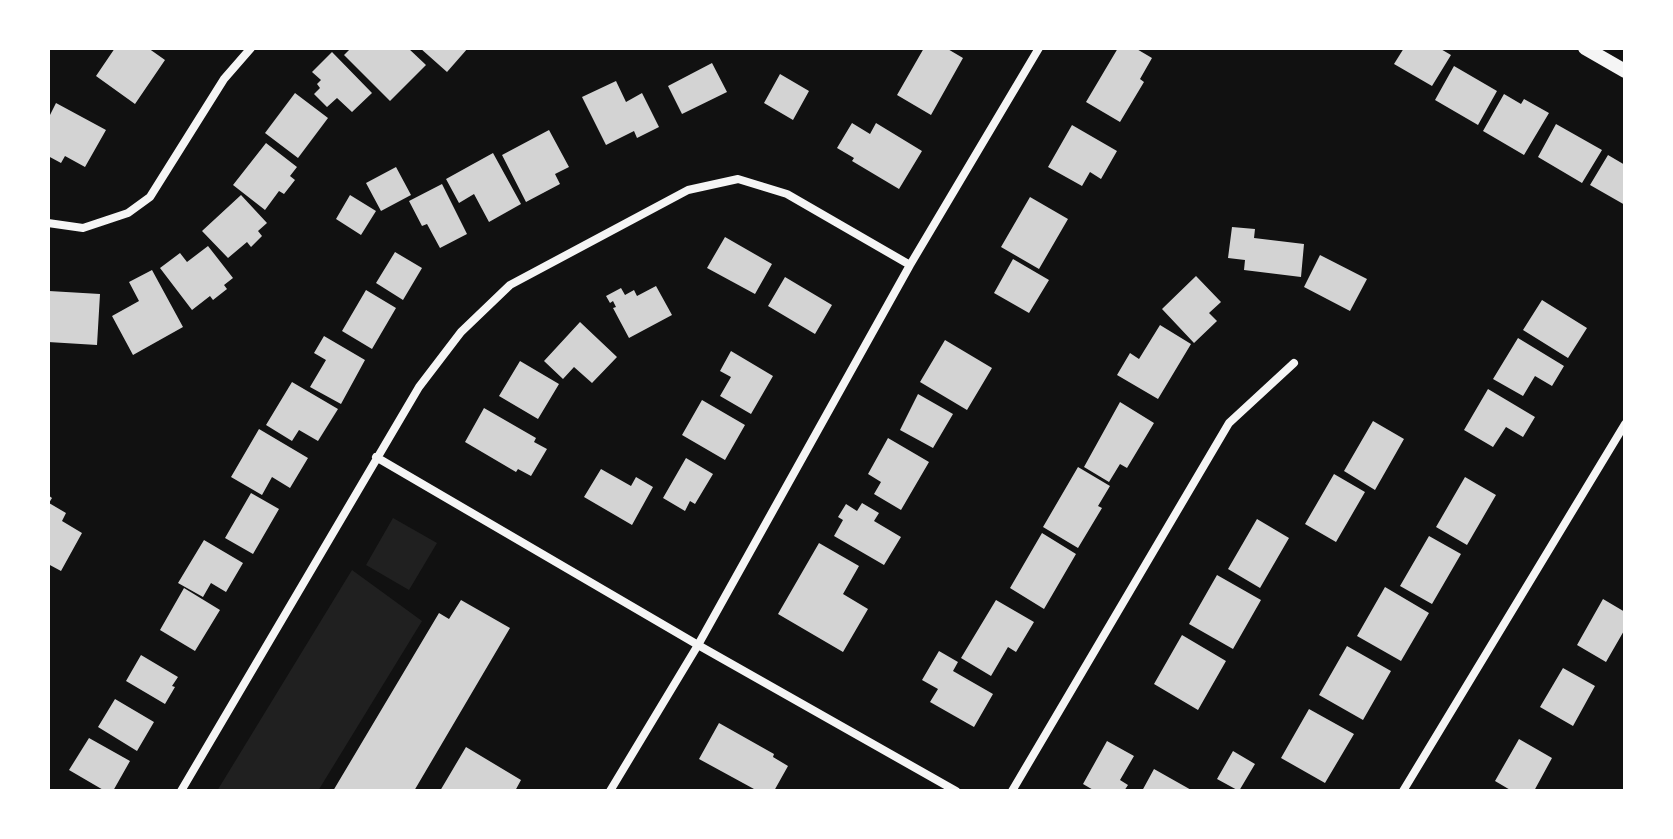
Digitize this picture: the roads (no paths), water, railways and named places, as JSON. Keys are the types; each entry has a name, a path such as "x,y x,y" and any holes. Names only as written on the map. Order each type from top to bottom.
{"street":[{"path":"48,223 83,228 128,213 150,197 224,79 251,48"},
{"path":"610,791 698,645 910,265 1039,48"},
{"path":"1585,48 1625,71"},
{"path":"181,791 419,387 461,332 510,285 688,190 738,179 787,194 910,265"},
{"path":"1012,791 1229,423 1294,363"},
{"path":"1403,791 1625,424"},
{"path":"376,457 956,791"}]}
